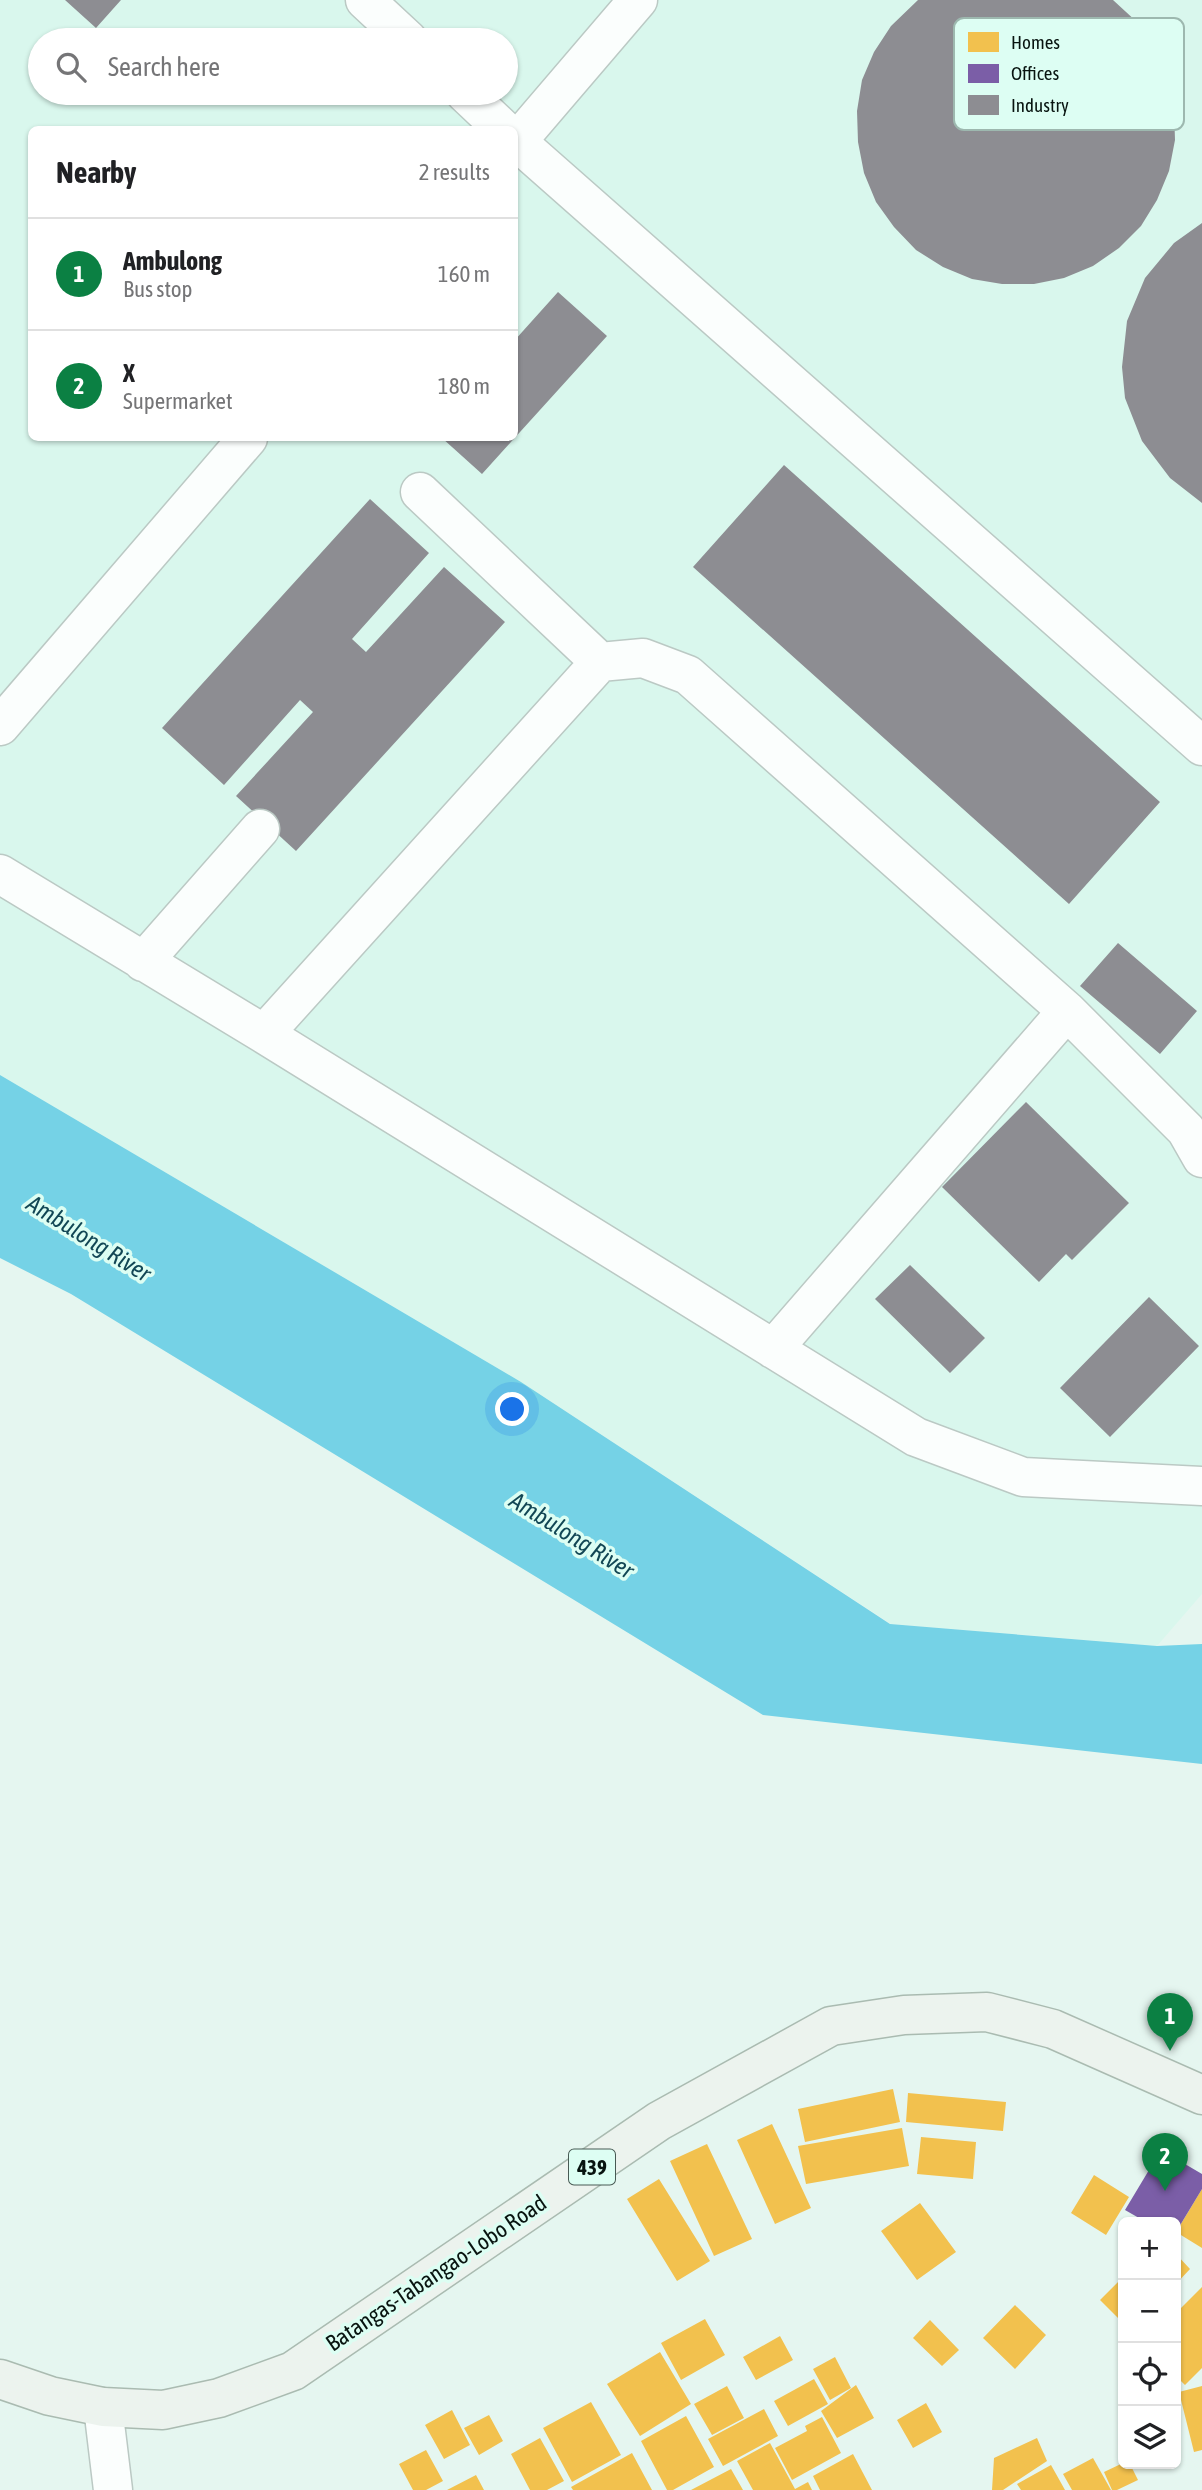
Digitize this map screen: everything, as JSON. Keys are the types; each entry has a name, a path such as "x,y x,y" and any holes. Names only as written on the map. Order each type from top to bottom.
{"main road":[{"name":"Batangas-Tabangao-Lobo Road","path":"0,2379 50,2396 103,2407 163,2410 219,2398 293,2371 659,2121 831,2026 904,2015 987,2012 1053,2029 1202,2095"}],"street":[{"path":"365,0 395,28"},
{"path":"518,133 638,0"},
{"path":"478,105 499,126"},
{"path":"518,143 1202,746"},
{"path":"0,726 245,441"},
{"path":"420,492 600,662"},
{"path":"264,1034 600,662 643,658 688,675 1067,1012 1197,1133"},
{"path":"143,961 260,829"},
{"path":"0,874 916,1437 1023,1477 1202,1486"},
{"path":"774,1349 1067,1012"},
{"path":"103,2407 113,2490"}],"shaded area":[{"path":"0,0 1202,0 1202,1594 1157,1646 891,1624 521,1382 0,1075"}],"water":[{"name":"Ambulong River","path":"0,1075 521,1382 890,1624 1157,1646 1202,1644 1202,1764 763,1715 71,1294 0,1258"}],"building: Homes":[{"path":"893,2089 900,2122 805,2142 798,2109"},
{"path":"908,2093 1006,2102 1003,2131 906,2122"},
{"path":"772,2124 811,2208 775,2224 737,2140"},
{"path":"902,2128 909,2166 806,2184 798,2146"},
{"path":"921,2137 976,2142 973,2179 917,2174"},
{"path":"707,2144 752,2239 714,2256 670,2161"},
{"path":"1094,2175 1129,2197 1106,2235 1071,2213"},
{"path":"659,2179 710,2261 677,2281 627,2199"},
{"path":"1202,2189 1202,2248 1181,2235 1181,2224"},
{"path":"920,2203 956,2252 917,2280 881,2231"},
{"path":"1181,2259 1190,2269 1181,2279"},
{"path":"1118,2282 1118,2318 1100,2300"},
{"path":"1202,2287 1202,2368 1185,2385 1181,2381 1181,2308"},
{"path":"1015,2305 1046,2335 1015,2369 983,2338"},
{"path":"705,2319 725,2355 681,2380 661,2343"},
{"path":"930,2320 959,2350 942,2366 913,2338"},
{"path":"780,2336 793,2360 756,2380 743,2357"},
{"path":"660,2352 691,2404 640,2436 607,2384"},
{"path":"835,2357 851,2388 830,2400 813,2369"},
{"path":"814,2379 828,2404 788,2426 774,2401"},
{"path":"856,2385 874,2418 837,2438 821,2411"},
{"path":"727,2386 744,2418 712,2435 694,2404"},
{"path":"1202,2386 1202,2450 1194,2452 1181,2391"},
{"path":"591,2402 621,2455 572,2482 543,2428"},
{"path":"926,2403 942,2432 913,2448 897,2420"},
{"path":"764,2409 778,2436 723,2466 708,2439"},
{"path":"452,2410 470,2445 444,2459 425,2425"},
{"path":"489,2415 503,2441 479,2455 464,2428"},
{"path":"686,2416 714,2467 673,2490 667,2490 641,2441"},
{"path":"822,2417 841,2453 792,2480 775,2448 807,2431 805,2426"},
{"path":"540,2438 564,2481 547,2490 530,2490 511,2454"},
{"path":"1037,2438 1047,2461 1003,2490 992,2490 994,2458"},
{"path":"770,2443 795,2489 808,2482 812,2490 753,2490 737,2461"},
{"path":"426,2450 443,2481 426,2490 413,2490 399,2464"},
{"path":"632,2453 652,2490 573,2490 571,2487"},
{"path":"853,2454 872,2490 820,2490 813,2476"},
{"path":"1093,2458 1111,2490 1072,2490 1063,2474"},
{"path":"1051,2465 1065,2490 1021,2490 1017,2484"},
{"path":"1118,2465 1118,2469 1132,2469 1138,2480 1112,2490 1104,2472"},
{"path":"731,2469 743,2490 691,2490"},
{"path":"476,2475 484,2490 447,2490"}],"building: Offices":[{"path":"1161,2150 1202,2174 1202,2189 1181,2224 1181,2217 1137,2217 1125,2210"}],"building: Industry":[{"path":"65,0 121,0 96,28"},
{"path":"918,0 1113,0 1133,18 954,18 954,130 1175,130 1169,171 1157,200 1141,226 1119,248 1093,266 1064,278 1034,284 1002,284 972,279 943,267 916,250 894,227 876,202 864,173 858,142 857,111 862,80 874,52 891,26"},
{"path":"1202,223 1202,503 1170,478 1142,441 1125,398 1122,367 1127,321 1145,278 1174,243"},
{"path":"558,292 607,336 518,434 518,337"},
{"path":"445,441 512,441 482,474"},
{"path":"784,465 1160,802 1069,904 693,567"},
{"path":"370,499 429,553 352,639 366,652 444,567 505,622 296,851 236,796 313,712 300,700 224,785 162,728"},
{"path":"1118,943 1197,1011 1160,1054 1080,986"},
{"path":"1026,1102 1129,1203 1072,1260 1066,1254 1039,1282 942,1187"},
{"path":"910,1265 985,1338 950,1373 875,1299"},
{"path":"1149,1297 1199,1346 1110,1437 1060,1388"}],"place":[{"name":"Ambulong","path":"1170,2051"},
{"name":"X","path":"1165,2191"}]}
